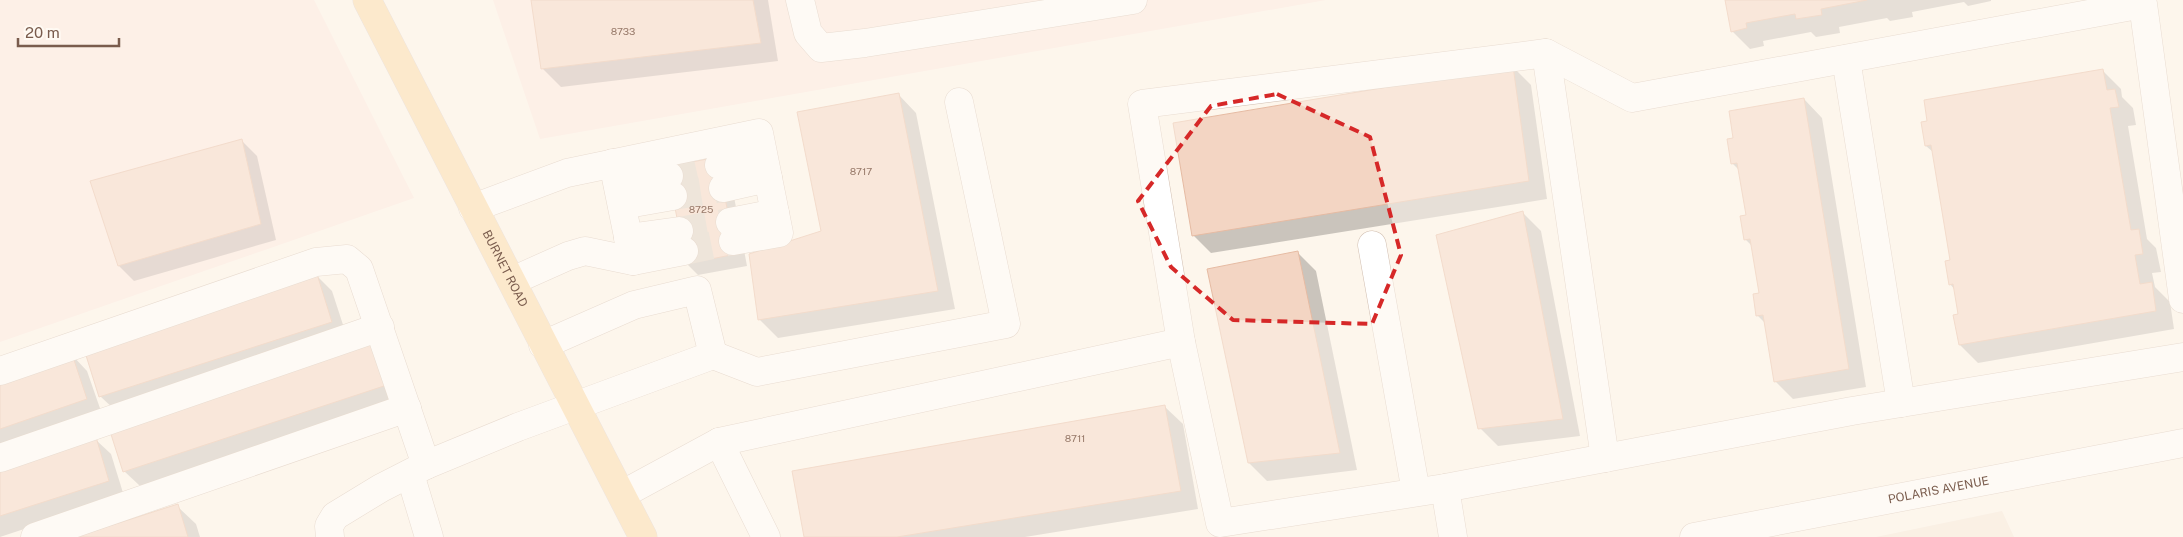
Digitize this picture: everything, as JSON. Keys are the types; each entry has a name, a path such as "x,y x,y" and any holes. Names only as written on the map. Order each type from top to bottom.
{"main road":[{"name":"BURNET ROAD","path":"367,0 543,345 644,537"}],"street":[{"path":"800,0 808,33 821,48 866,43 1133,0"},
{"path":"2183,298 2143,4 1632,98 1546,53 1142,104 1180,342 1215,530 1264,527 1416,492 1901,403 2183,357"},
{"path":"1546,53 1604,458"},
{"path":"1846,59 1901,403"},
{"path":"330,537 329,526 336,516 381,488 418,469 575,406 713,355 757,372 1006,324 959,102"},
{"path":"618,184 759,133 777,223 731,231"},
{"path":"721,176 766,168"},
{"path":"473,208 567,173 618,184 671,186"},
{"path":"618,184 631,250"},
{"path":"512,281 568,256 585,251 631,250 682,241"},
{"path":"1372,245 1416,492"},
{"path":"0,372 316,262 347,260 359,269 407,408 429,537"},
{"path":"543,345 634,305 697,290 713,355"},
{"path":"0,458 380,327"},
{"path":"623,494 719,442 1180,342"},
{"path":"36,537 407,408"},
{"path":"719,442 766,537"},
{"name":"POLARIS AVENUE","path":"1694,537 1763,531 2183,442"},
{"path":"1445,488 1453,537"}],"highlighted area":[{"path":"1277,94 1370,137 1401,255 1372,324 1233,320 1171,267 1138,201 1211,106"}],"shaded area":[{"path":"0,0 314,0 414,198 0,342"},
{"path":"493,0 1326,0 540,139"},
{"path":"2002,511 2014,537 1876,537"}],"building":[{"path":"531,0 753,0 761,43 541,69"},
{"path":"1725,0 1867,0 1821,9 1822,15 1796,19 1795,14 1746,23 1747,28 1731,32"},
{"path":"1513,66 1529,181 1192,236 1173,123"},
{"path":"2103,69 2107,90 2115,89 2119,107 2110,108 2131,230 2139,229 2143,254 2135,255 2140,284 2152,282 2156,311 1959,345 1953,315 1958,314 1953,284 1949,285 1945,261 1950,260 1931,145 1925,146 1921,122 1927,121 1924,100"},
{"path":"899,93 938,291 758,320 749,254 821,231 797,112"},
{"path":"1804,98 1849,369 1774,382 1763,315 1756,316 1753,294 1759,293 1750,239 1744,240 1740,216 1746,215 1737,163 1731,164 1727,139 1733,138 1729,111"},
{"path":"242,139 261,224 118,266 90,181"},
{"path":"717,157 736,254 686,264 667,167"},
{"path":"1523,211 1563,419 1478,429 1436,235"},
{"path":"1298,251 1340,453 1248,463 1207,269"},
{"path":"317,274 332,322 99,397 84,349"},
{"path":"373,342 387,385 123,472 109,428"},
{"path":"72,354 87,399 0,429 0,379"},
{"path":"1165,405 1181,491 897,537 804,537 792,471"},
{"path":"96,437 109,481 0,516 0,468"},
{"path":"178,504 188,537 75,537"}],"tunnel":[{"path":"669,176 719,165"},
{"path":"673,196 723,188"},
{"path":"679,231 730,222"},
{"path":"684,251 733,241"}]}
